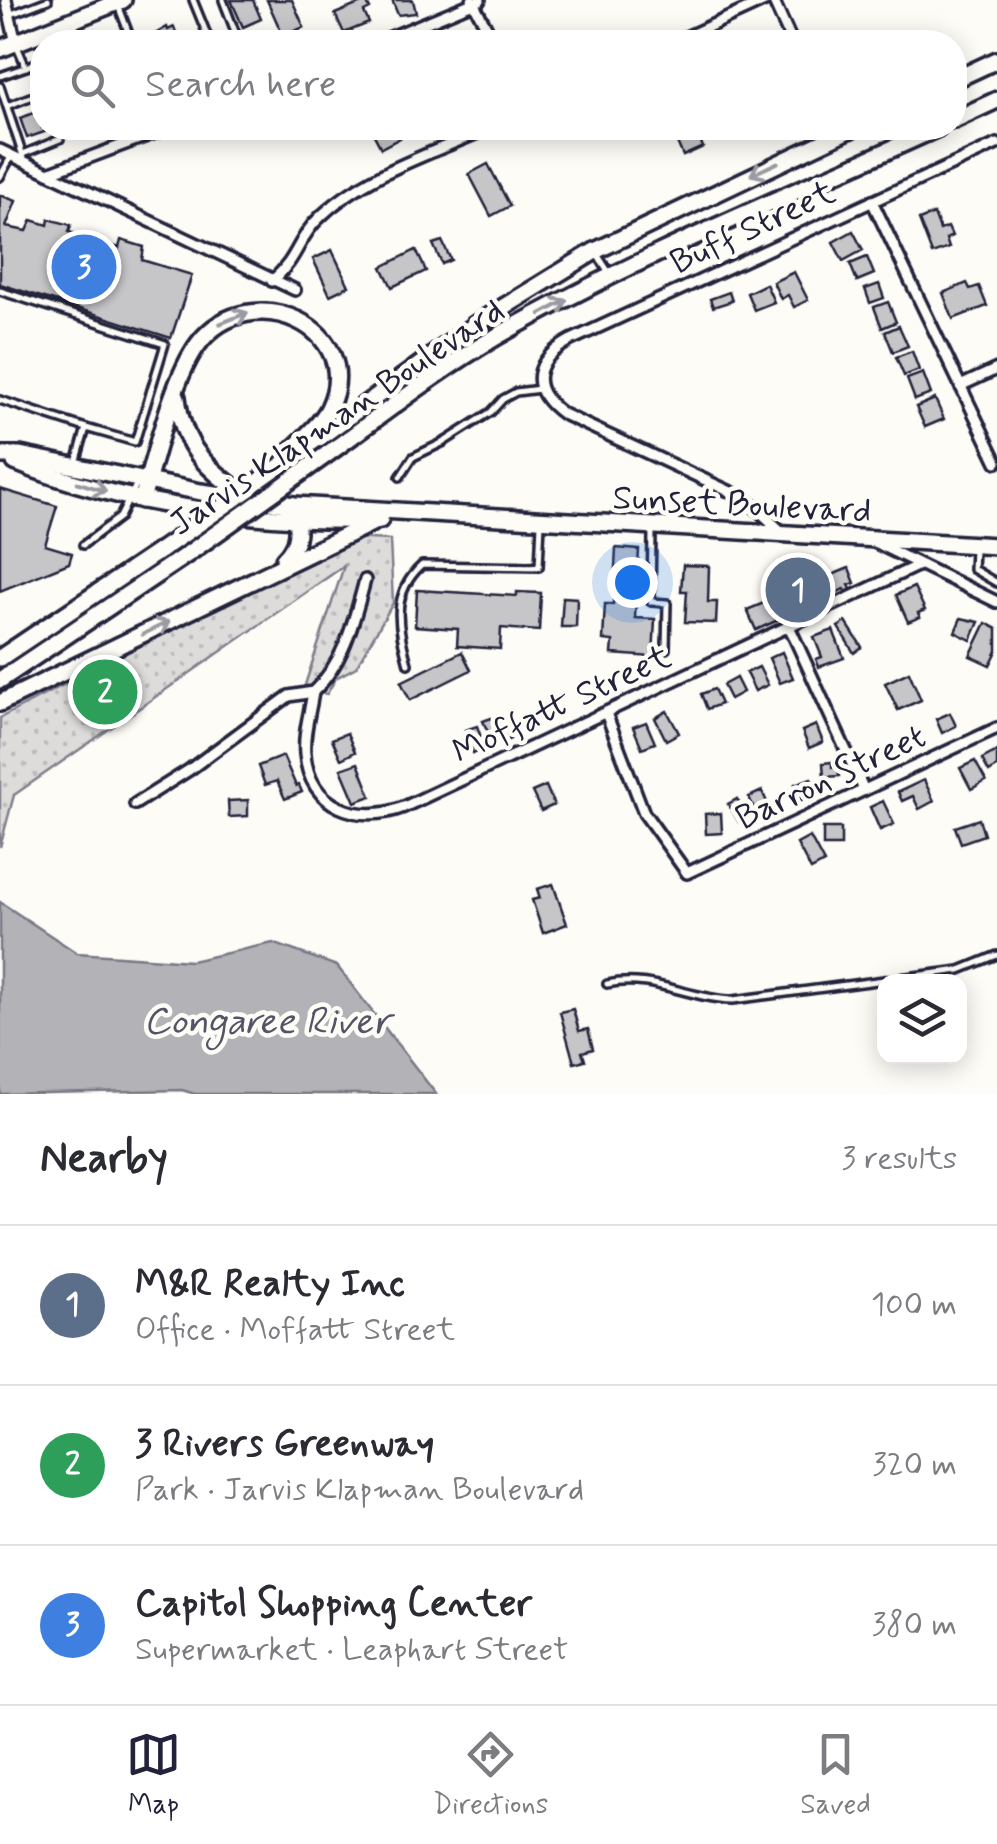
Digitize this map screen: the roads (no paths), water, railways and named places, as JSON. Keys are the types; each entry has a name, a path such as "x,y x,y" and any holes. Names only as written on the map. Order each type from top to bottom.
{"main road":[{"path":"48,30 120,1"},
{"path":"967,74 997,60"},
{"path":"967,115 997,103"},
{"name":"Jarvis Klapman Boulevard","path":"296,452 476,324 595,251 828,140"},
{"name":"Jarvis Klapman Boulevard","path":"0,680 496,337 612,277 912,140"},
{"path":"136,498 189,356 209,332 226,320 246,312 267,310 298,319 315,332 327,349 334,380 328,410 296,452 249,494 212,472 189,444 179,416 176,391"},
{"name":"Sunset Boulevard","path":"0,455 20,455 143,480 249,494 295,512 484,516 997,546"},
{"name":"Sunset Boulevard","path":"0,455 91,488 136,498 378,520 484,516"},
{"name":"Jarvis Klapman Boulevard","path":"0,658 249,494"},
{"path":"278,566 295,546 295,512"},
{"path":"2,702 378,520"}],"street":[{"path":"6,0 8,46"},
{"path":"701,30 770,0 786,30"},
{"path":"407,30 475,1 488,30"},
{"path":"48,173 135,140"},
{"path":"272,281 292,264 313,223 352,190 462,140"},
{"name":"Buff Street","path":"540,390 540,370 553,351 571,340 997,144"},
{"path":"0,150 294,290"},
{"path":"872,201 997,462"},
{"path":"960,386 997,369"},
{"path":"540,390 546,401 572,420 746,499 784,534"},
{"path":"870,540 997,602"},
{"name":"Moffatt Street","path":"312,692 304,742 309,774 330,801 358,816 380,815 404,808 919,565"},
{"path":"136,804 189,770 279,702 312,692 324,682 346,646 365,580"},
{"path":"789,626 864,790"},
{"name":"Barron Street","path":"606,713 644,813 687,874 997,728"}],"lane":[{"path":"9,15 48,0"},
{"path":"193,0 205,30"},
{"path":"224,0 235,30"},
{"path":"120,1 128,30"},
{"path":"0,76 30,70 8,46"},
{"path":"0,86 20,157"},
{"path":"7,106 26,98 18,90"},
{"path":"0,177 20,157 58,140"},
{"path":"595,251 612,277"},
{"path":"0,291 165,344 135,442 0,400"},
{"path":"400,477 413,456 444,442 491,412 503,399 516,392 540,390"},
{"path":"75,466 86,428"},
{"path":"83,545 120,517 136,498"},
{"path":"408,664 397,621 399,600 408,578 422,565 539,567 542,520"},
{"path":"652,528 651,602 667,603 666,649"},
{"path":"974,545 973,569 997,583"},
{"path":"607,984 643,981 710,1000 732,1000 960,970 997,954"}],"water":[{"name":"Congaree River","path":"0,902 77,953 191,961 273,943 337,966 436,1094 195,1094 182,1090 0,1094"}],"place":[{"name":"Capitol Shopping Center","path":"84,267"},
{"name":"M&R Realty Inc","path":"798,590"},
{"name":"3 Rivers Greenway","path":"105,692"}]}
